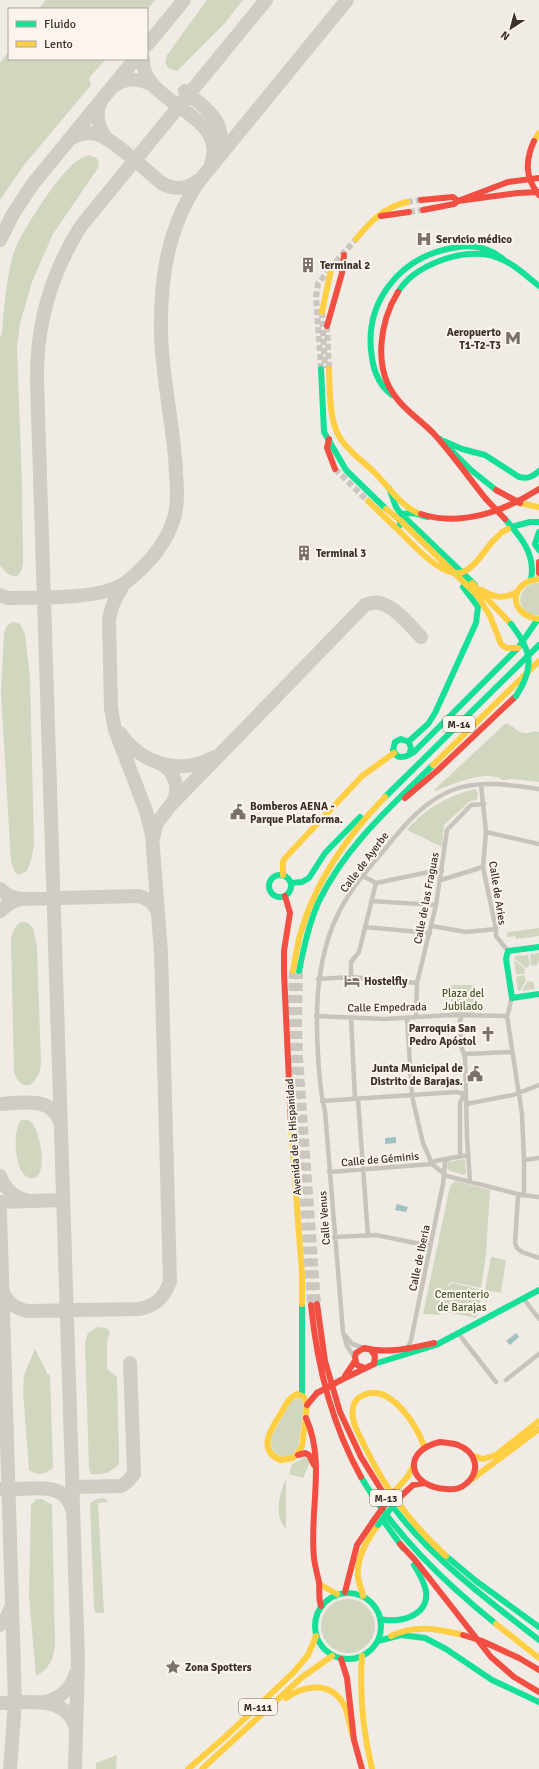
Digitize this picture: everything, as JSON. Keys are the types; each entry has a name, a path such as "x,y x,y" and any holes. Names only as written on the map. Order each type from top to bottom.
{"main road":[{"path":"539,133 531,146 527,164 530,182 539,194"},
{"path":"423,210 454,204 491,188 520,180 539,178"},
{"path":"458,201 518,193 539,194"},
{"path":"422,200 453,196 458,201"},
{"path":"356,239 371,221 396,204 407,202"},
{"path":"377,217 385,214 409,212"},
{"path":"538,506 520,503 496,490 471,470 394,396 383,388 375,370 370,350 370,335 376,306 392,281 403,270 421,257 435,251 471,246 494,251 507,263 539,286"},
{"path":"394,396 387,382 381,345 381,331 387,310 397,293 409,279 434,263 463,254 476,253 493,256 507,263"},
{"path":"327,326 342,273 344,255"},
{"path":"322,312 329,271"},
{"path":"428,517 414,511 349,447 337,433 325,369 327,429 329,441 346,470 477,595 489,614 500,643 506,648 518,648"},
{"path":"433,433 486,498 517,533 530,555 533,568 531,579"},
{"path":"440,439 461,449 488,456 514,475 530,479 539,471"},
{"path":"329,441 327,448 335,469"},
{"path":"388,809 402,801 438,770 516,696 526,680 530,666 530,657 525,642 512,624 401,514 396,507 389,487"},
{"path":"382,505 401,514 413,513 428,517 447,518 487,514 505,509 539,489"},
{"path":"368,501 437,566 452,575 460,574 466,571 493,540 508,529"},
{"path":"401,514 400,525 404,530 466,590 478,607 476,622 435,713 428,724 408,742"},
{"path":"515,526 530,522 539,522"},
{"path":"539,532 535,544 539,550"},
{"path":"539,562 539,573"},
{"path":"528,635 529,624 517,605 517,592 520,586 531,579 539,579"},
{"path":"472,583 496,597 506,598 517,592"},
{"path":"430,736 408,742 401,739 397,740 393,745 394,753 399,758 403,758 418,748 430,736 518,648 538,619 525,616"},
{"name":"M-14","path":"539,645 379,802 342,845 318,884 306,914 299,935 296,971 306,936 324,888 348,852 388,809 539,661"},
{"path":"408,742 411,748 409,755"},
{"path":"291,883 283,875 283,861 366,773 394,753"},
{"path":"291,883 302,882 309,878 325,852 363,814 379,802"},
{"path":"283,875 273,878 269,887 272,894 276,896 285,896 290,891 291,883"},
{"name":"Avenida de la Hispanidad","path":"285,896 290,913 284,951 286,1044 302,1275 301,1380 303,1397"},
{"path":"539,947 508,952 506,959 512,998 539,994"},
{"path":"294,1395 303,1397 316,1393 374,1364 426,1349 458,1334 539,1290"},
{"name":"M-13","path":"539,1640 476,1592 443,1562 415,1534 369,1473 349,1436 332,1392 324,1360 314,1304 318,1361 328,1399 338,1429 360,1475 384,1512 426,1561 478,1609 539,1658"},
{"path":"341,1380 348,1373 359,1350 364,1348 371,1350 407,1349 447,1339"},
{"path":"371,1350 375,1356 374,1364"},
{"path":"355,1359 357,1364 365,1368"},
{"name":"Avenida de la Hispanidad","path":"298,1455 291,1460 279,1460 271,1454 267,1445 268,1439 287,1402 294,1395 301,1380"},
{"path":"424,1447 420,1434 416,1428 388,1396 371,1392 359,1397 352,1412 356,1428 386,1486 408,1515 432,1542 459,1567 539,1627"},
{"path":"307,1404 316,1393"},
{"path":"298,1455 302,1446 306,1418 307,1404 303,1397"},
{"path":"306,1418 309,1422 315,1442 314,1557 319,1584 319,1601 321,1606 337,1594 345,1592 353,1592 363,1596 374,1606 380,1619 381,1631 378,1641 371,1650 352,1660 332,1656 323,1648 316,1636"},
{"path":"345,1592 357,1545 394,1492 408,1476 414,1465 417,1454 424,1447 440,1442 454,1443 466,1447 474,1456 483,1460 496,1455 539,1421"},
{"path":"414,1465 419,1478 424,1483 435,1489 449,1490 462,1487 539,1429"},
{"path":"298,1455 306,1452 312,1456 315,1466"},
{"path":"472,1479 477,1467 474,1456"},
{"path":"360,1475 364,1490 424,1583 426,1593 425,1601 418,1612 405,1620 393,1622 380,1619"},
{"path":"363,1596 358,1575 359,1562 366,1544 378,1525 399,1498 413,1485 424,1483"},
{"path":"400,1544 415,1560 491,1657 514,1676 539,1692"},
{"path":"319,1584 337,1594"},
{"name":"M-111","path":"188,1769 225,1737 293,1672 308,1655 316,1636 315,1623 321,1606"},
{"path":"378,1641 399,1631 421,1629 442,1630 482,1641 519,1658 539,1670"},
{"path":"391,1636 402,1635 424,1638 441,1646 486,1676 539,1702"},
{"name":"M-111","path":"202,1769 301,1678 332,1656"},
{"path":"362,1656 359,1686 364,1738 372,1769"},
{"path":"341,1659 347,1678 354,1740"},
{"path":"266,1710 276,1707 295,1690 310,1686 323,1687 334,1692 344,1704 362,1769"}],"street":[{"name":"Calle de Ayerbe","path":"322,1101 320,1092 316,1016 318,979 326,945 340,910 363,876 399,831 420,810 440,796 455,789 481,785 539,790"},
{"name":"Calle de Aries","path":"481,785 486,832 483,867 496,929 496,936 508,952"},
{"name":"Calle de las Fraguas","path":"416,1016 417,983 432,926 441,880 447,830 471,805 484,804"},
{"path":"486,832 539,844"},
{"path":"441,880 483,867"},
{"path":"363,876 376,883 434,871 442,871"},
{"path":"351,976 352,962 359,952 366,927 370,901 376,883"},
{"path":"370,901 436,905"},
{"path":"432,926 466,932 496,929"},
{"path":"366,927 430,933"},
{"path":"318,979 351,976 417,983"},
{"path":"512,998 507,1016 520,1093 524,1160 524,1191 522,1195 518,1196 515,1243 517,1248 522,1252 539,1258"},
{"path":"462,1015 460,1021 461,1046 465,1054 470,1182"},
{"name":"Calle Empedrada","path":"316,1016 351,1018 407,1018 416,1016 462,1015 507,1016"},
{"path":"351,1018 364,1169 368,1236"},
{"path":"407,1018 412,1096 423,1143 432,1164 443,1173 470,1182 522,1195 539,1197"},
{"path":"465,1054 512,1052"},
{"path":"466,1104 520,1093 539,1085"},
{"path":"322,1101 456,1092 466,1094"},
{"path":"460,1157 460,1102 466,1094"},
{"name":"Calle Venus","path":"322,1101 325,1111 342,1332 347,1346 355,1359"},
{"name":"Calle de Géminis","path":"329,1172 432,1164 435,1162 468,1155"},
{"path":"524,1160 539,1158"},
{"name":"Calle de Iberia","path":"407,1349 411,1338 443,1184 445,1162 447,1160"},
{"path":"334,1237 376,1235 430,1246"},
{"path":"523,1298 539,1319"},
{"path":"342,1332 352,1344 364,1348"},
{"path":"458,1334 496,1382"},
{"path":"388,1350 403,1346 411,1338 413,1343 420,1346"},
{"path":"394,1357 407,1349"},
{"path":"506,1380 539,1354"}],"green space":[{"path":"46,0 155,0 148,9 40,8"},
{"path":"207,0 243,0 224,24 177,71 168,68 165,62 167,55"},
{"path":"8,52 8,60 105,60 89,78 91,85 24,165 0,200 0,63"},
{"path":"89,155 96,158 99,162 98,168 53,234 32,282 20,323 17,348 23,562 22,569 18,576 12,576 0,565 0,338 2,334 9,275 13,255 20,238 42,203 56,183 70,167 81,158"},
{"path":"535,583 539,583 539,615 526,612 520,602 523,590"},
{"path":"14,622 20,624 25,634 30,677 34,845 27,871 19,875 15,872 11,862 1,692 4,634 7,626"},
{"path":"506,723 522,733 539,732 539,782 512,779 503,780 488,776 470,779 436,791 434,790"},
{"path":"475,789 478,792 477,800 470,801 444,825 442,847 407,830 429,809 446,799"},
{"path":"21,922 27,922 33,928 37,947 41,1064 38,1076 30,1085 23,1085 17,1079 14,1072 11,940 14,930"},
{"path":"539,928 539,936 516,939 515,936 507,937 507,932"},
{"path":"539,953 539,962 536,966 531,965 530,954"},
{"path":"528,955 530,965 526,968 514,958 516,956"},
{"path":"514,960 525,969 524,974 516,974"},
{"path":"524,975 526,980 520,991 518,990 516,977"},
{"path":"528,981 533,982 535,989 522,991"},
{"name":"Plaza del Jubilado","path":"451,985 474,985 475,1013 451,1013"},
{"path":"21,1120 29,1120 34,1126 40,1144 42,1164 40,1172 36,1177 30,1178 25,1175 18,1161 16,1152 16,1133"},
{"path":"465,1159 466,1173 464,1175 448,1170 448,1162"},
{"path":"455,1181 490,1190 486,1254 481,1288 452,1282 448,1284 440,1315 423,1314 450,1186"},
{"path":"491,1257 506,1260 501,1293 485,1290"},
{"name":"Cementerio de Barajas","path":"452,1283 483,1290 476,1318 441,1311 447,1287"},
{"path":"97,1327 106,1328 110,1332 107,1341 107,1369 117,1377 119,1464 106,1473 91,1474 89,1468 85,1342 88,1333"},
{"path":"35,1349 48,1375 50,1374 53,1468 41,1474 29,1470 23,1392 24,1375"},
{"path":"298,1398 303,1402 304,1406 298,1448 291,1456 279,1456 273,1450 271,1438 291,1401"},
{"path":"305,1457 309,1458 310,1462 303,1478 289,1474 292,1464"},
{"path":"286,1479 286,1529 280,1518 279,1504"},
{"path":"104,1498 109,1502 98,1503 104,1613 96,1613 94,1608 90,1503 97,1499"},
{"path":"36,1499 42,1499 52,1505 55,1644 50,1663 41,1673 36,1676 29,1596 31,1505"},
{"path":"343,1599 353,1599 363,1603 371,1611 375,1621 375,1631 371,1641 363,1649 353,1653 343,1653 333,1649 325,1641 321,1631 321,1621 325,1611 333,1603"},
{"path":"117,1755 116,1769 96,1769 96,1763"}],"water":[{"path":"396,1137 396,1143 385,1144 385,1138"},
{"path":"397,1204 408,1207 406,1212 395,1210"},
{"path":"516,1333 519,1337 510,1345 506,1341"}],"taxiway":[{"path":"148,44 184,0"},
{"path":"75,1769 78,1662 37,382 39,340 47,300 61,262 81,226 266,0"},
{"path":"0,595 8,598 62,597 102,592 113,589 126,582 137,573 155,554 164,540 172,525 176,509 177,496 175,455 163,368 161,332 164,272 173,234 180,215 200,180 347,0"},
{"path":"0,240 13,214 32,185 134,60"},
{"path":"143,60 146,75 155,88 197,120 208,133 213,147 211,164"},
{"path":"114,86 128,80 138,80 153,85"},
{"path":"185,91 200,103 213,116 218,124 220,141 217,151"},
{"path":"101,101 98,111 98,121 101,130 107,139"},
{"path":"69,139 85,133 96,134 103,137 120,148 163,184 168,186 181,188 199,180"},
{"path":"2,1289 6,1298 11,1304 27,1311 139,1309 150,1306 159,1300 168,1287 170,1281 161,953 152,835 146,811 115,730 111,708 109,619 113,604 123,585"},
{"path":"153,838 157,823 169,807 365,605 381,603 389,607 403,618 421,637"},
{"path":"120,733 129,744 139,752 162,764 188,766 201,763 214,757"},
{"path":"159,763 169,770 175,780 176,792 172,804"},
{"path":"0,889 9,896 20,899 139,896 151,901 158,912"},
{"path":"0,911 10,903 20,899"},
{"path":"0,1104 26,1102 43,1105 50,1108 56,1114 60,1122"},
{"path":"0,1176 4,1185 10,1192 26,1200"},
{"path":"0,1202 63,1200"},
{"path":"0,1212 15,1703 10,1769"},
{"path":"72,1487 121,1486 134,1474 130,1363"},
{"path":"0,1489 52,1489 67,1499 72,1509"},
{"path":"0,1625 7,1617 12,1605"},
{"path":"45,1702 61,1695 72,1683 76,1673"},
{"path":"0,1703 34,1702 55,1705 64,1710 71,1718 76,1729"}],"tunnel":[{"path":"407,202 421,200"},
{"path":"409,212 423,210"},
{"path":"331,270 339,258 356,239"},
{"path":"321,369 316,297 318,284 327,272"},
{"path":"322,312 325,368"},
{"path":"327,326 329,369"},
{"path":"335,469 368,501"},
{"path":"293,971 291,1018 311,1305"},
{"path":"299,971 299,1058 317,1304"}],"traffic: fast":[{"path":"392,395 381,383 374,368 371,338 373,319 379,302 388,286 415,262 433,253 452,248 466,246 479,247 491,251 503,259"},
{"path":"398,292 405,282 427,266 454,256 468,254 481,254 500,258 518,269 539,286"},
{"path":"321,369 324,432 346,470 386,509"},
{"path":"440,439 471,470 496,490"},
{"path":"444,441 462,449 485,455 519,477 530,477 539,471"},
{"path":"389,488 396,507 401,514 475,585"},
{"path":"400,525 401,514 413,513 428,517"},
{"path":"505,519 526,546 531,561 531,579"},
{"path":"515,526 530,522 539,522"},
{"path":"539,532 535,544 539,550"},
{"path":"408,742 428,724 435,713 476,623 478,607 463,587"},
{"path":"409,755 411,749 409,742 401,739 395,742 393,750 397,756 404,757 408,755 410,754 414,752 518,648 538,619"},
{"path":"511,624 527,651 528,659 526,676 516,696"},
{"path":"385,797 539,645"},
{"path":"299,971 312,918 330,881 355,845 370,828 433,765"},
{"path":"291,883 302,882 309,878 325,853 360,817"},
{"path":"280,875 288,878 291,886 288,894 280,897 272,894 269,886 272,878 280,875"},
{"path":"539,947 508,951 506,959 512,998 539,994"},
{"path":"374,1364 436,1345 539,1290"},
{"path":"302,1304 302,1396"},
{"path":"361,1477 389,1519 405,1538 439,1574 496,1624"},
{"path":"382,1491 397,1513 454,1572 539,1640"},
{"path":"378,1525 399,1498"},
{"path":"382,1519 403,1548"},
{"path":"446,1556 476,1581 539,1627"},
{"path":"380,1619 404,1619 418,1612 423,1607 426,1600 426,1591 414,1565"},
{"path":"342,1593 354,1593 366,1598 376,1608 381,1620 381,1626 379,1639 366,1654 354,1659 342,1659 330,1654 320,1644 315,1632 315,1620 320,1608 330,1598 342,1593"},
{"path":"378,1641 401,1635 425,1638 446,1649 492,1680 539,1702"}],"traffic: slow":[{"path":"534,141 539,133"},
{"path":"356,239 384,211 407,202"},
{"path":"322,312 331,270"},
{"path":"329,369 332,415 339,436 348,448 375,473 402,502 414,511 421,514"},
{"path":"368,501 394,526"},
{"path":"520,503 539,507"},
{"path":"386,509 401,521 477,595 490,616 501,644 506,648 518,648"},
{"path":"394,526 417,549 436,565 455,573 463,572 472,566 493,541"},
{"path":"493,541 502,532 508,529"},
{"path":"539,579 529,581 522,586 517,592 516,599 517,605 522,611 529,616 539,619"},
{"path":"472,583 511,624"},
{"path":"482,590 499,597 508,596 517,592"},
{"path":"433,765 539,661"},
{"path":"283,875 283,861 287,856 362,776 394,753"},
{"path":"293,971 299,939 306,915 323,878 358,827 385,797"},
{"path":"291,1125 302,1275 302,1304"},
{"path":"424,1447 416,1428 402,1409 393,1401 384,1395 374,1393 364,1395 355,1401 352,1413 354,1422 381,1477 399,1505 421,1531 446,1556"},
{"path":"297,1394 304,1397 307,1405 302,1446 293,1458 280,1460 269,1450 267,1444 268,1438 288,1402 297,1394"},
{"path":"474,1456 483,1459 496,1455 539,1421"},
{"path":"472,1479 539,1429"},
{"path":"394,1492 408,1476 414,1465"},
{"path":"363,1596 358,1577 359,1563 366,1543 378,1525"},
{"path":"319,1584 337,1594"},
{"path":"496,1624 539,1658"},
{"path":"391,1636 400,1632 418,1629 445,1631 463,1635"},
{"path":"188,1769 225,1737 293,1673 308,1655 316,1636"},
{"path":"202,1769 301,1678 332,1656"},
{"path":"362,1656 362,1713 372,1769"},
{"path":"286,1698 293,1693 310,1688 326,1689 333,1693 340,1699 345,1707 354,1740"}],"traffic: jam":[{"path":"534,141 529,155 528,169 531,182 539,195"},
{"path":"423,210 454,204 458,201 508,182 539,178"},
{"path":"421,200 453,197 458,201 518,193 539,192"},
{"path":"381,216 409,212"},
{"path":"327,326 342,273 344,255"},
{"path":"398,292 387,316 383,330 382,358 388,384 399,401 441,442 486,499"},
{"path":"329,439 327,448 335,469"},
{"path":"421,514 436,518 452,519 482,515 512,504 539,489"},
{"path":"496,490 520,503"},
{"path":"486,499 505,519"},
{"path":"539,562 539,573"},
{"path":"405,798 438,770 516,696"},
{"path":"285,896 290,913 284,951 284,973 291,1125"},
{"path":"317,1304 325,1361 340,1412 361,1457 382,1491"},
{"path":"311,1305 317,1350 327,1394 341,1436 361,1477"},
{"path":"365,1368 357,1365 355,1358 356,1353 364,1348 372,1350 390,1350 434,1343"},
{"path":"341,1380 374,1364 375,1356 371,1350"},
{"path":"345,1376 355,1361"},
{"path":"317,1393 341,1380"},
{"path":"307,1405 317,1393"},
{"path":"306,1418 312,1435 315,1452 316,1487 313,1540 315,1567 319,1582 319,1597 321,1606"},
{"path":"440,1442 458,1445 469,1452 472,1457 475,1467 474,1473 465,1485 455,1489 434,1487 424,1482 418,1476 414,1468 415,1461 419,1453 427,1447 440,1442"},
{"path":"298,1455 305,1453 309,1455 314,1465"},
{"path":"399,1498 413,1485 424,1483"},
{"path":"374,1520 394,1492"},
{"path":"345,1592 357,1545 374,1520"},
{"path":"400,1544 415,1560 491,1657 514,1677 539,1692"},
{"path":"463,1635 482,1641"},
{"path":"482,1641 519,1658 539,1670"},
{"path":"341,1659 347,1678 354,1740 362,1769"}],"place":[{"name":"Servicio médico","path":"424,239"},
{"name":"Terminal 2","path":"308,265"},
{"name":"Aeropuerto T1-T2-T3","path":"513,338"},
{"name":"Terminal 3","path":"304,553"},
{"name":"Bomberos AENA - Parque Plataforma.","path":"238,812"},
{"name":"Hostelfly","path":"352,981"},
{"name":"Parroquia San Pedro Apóstol","path":"488,1034"},
{"name":"Junta Municipal de Distrito de Barajas.","path":"475,1074"},
{"name":"Zona Spotters","path":"173,1667"}]}
